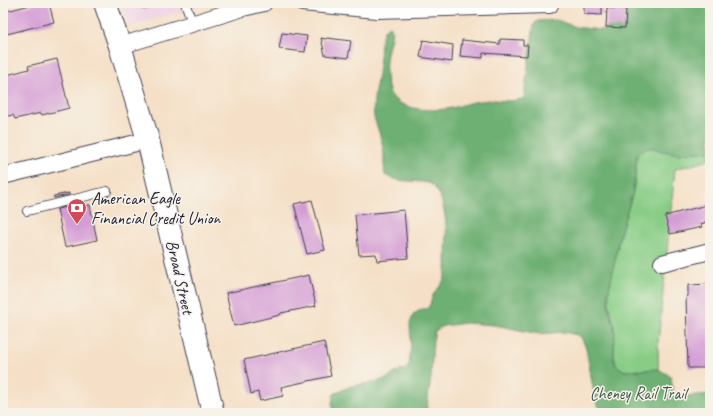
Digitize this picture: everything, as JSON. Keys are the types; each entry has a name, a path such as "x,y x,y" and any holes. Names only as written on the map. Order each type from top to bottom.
{"main road":[{"name":"Broad Street","path":"105,3 120,46 148,140 212,413"}],"street":[{"path":"120,46 264,3"},
{"path":"302,3 377,6 550,4"},
{"path":"3,176 148,140"},
{"path":"662,264 710,251"}],"lane":[{"path":"143,3 148,3"},
{"path":"185,3 193,24"},
{"path":"28,211 107,190"}],"shaded area":[{"path":"121,3 210,3 129,27"}],"green space":[{"path":"622,3 710,3 710,151 678,154 649,148 637,155 633,192 621,230 608,295 609,309 614,325 614,360 616,365 627,371 658,369 671,377 673,391 676,395 686,396 710,394 710,413 602,413 595,399 586,348 581,337 578,335 564,332 539,334 495,325 466,323 443,326 435,331 426,413 333,413 332,403 334,394 351,386 376,382 406,369 409,365 411,346 410,323 414,314 422,309 427,309 433,295 444,280 446,272 445,216 440,196 435,188 429,183 395,179 385,175 383,150 374,117 374,98 381,41 385,30 389,26 392,30 387,56 386,79 392,96 396,101 409,107 432,110 446,109 476,102 491,100 513,101 524,98 534,24 538,21 557,20 575,27 601,30 610,27 622,17"},
{"name":"Cheney Rail Trail","path":"710,3 710,160 675,169 658,344 659,413 616,365 614,355 614,325 609,304 609,289 621,230 633,192 637,155 640,152"}],"building":[{"path":"38,3 49,3 54,22 3,35 3,12"},
{"path":"584,3 602,3 602,15 584,14"},
{"path":"607,8 626,9 625,28 606,27"},
{"path":"282,33 307,36 305,52 279,49"},
{"path":"321,38 351,41 348,58 325,55"},
{"path":"500,39 523,40 523,45 528,45 527,56 483,53 483,58 460,56 462,40 500,44"},
{"path":"423,40 453,45 452,62 420,57"},
{"path":"57,59 69,108 42,115 41,113 15,119 13,115 3,117 3,81 8,80 7,75 29,69 28,66"},
{"path":"69,193 69,195 54,198 54,196"},
{"path":"312,200 325,250 307,254 294,204"},
{"path":"710,204 710,221 701,224 702,227 670,234 665,216"},
{"name":"American Eagle Financial Credit Union","path":"90,205 97,240 65,247 57,209 71,206 72,209"},
{"path":"404,210 408,258 377,261 376,254 359,255 355,215"},
{"path":"309,275 316,306 281,313 280,315 234,326 226,293"},
{"path":"710,284 710,368 688,368 686,298 688,296 688,285"},
{"path":"324,342 331,376 281,387 283,396 260,401 258,392 251,394 244,360"}],"place":[{"name":"American Eagle Financial Credit Union","path":"77,225"}]}
